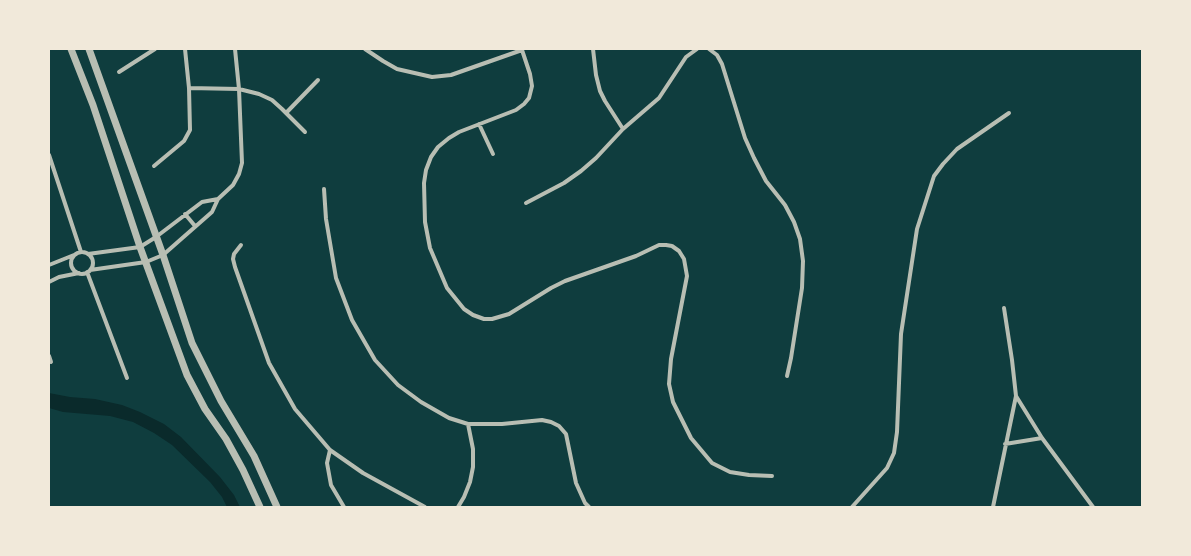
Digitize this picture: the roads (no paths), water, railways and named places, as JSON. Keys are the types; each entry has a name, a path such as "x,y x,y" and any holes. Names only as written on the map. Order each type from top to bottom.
{"street":[{"path":"71,49 93,105 140,247 187,375 205,410 226,439 243,470 260,507"},
{"path":"88,49 108,100 163,255 192,343 217,394 263,476 276,507"},
{"path":"119,72 155,49"},
{"path":"154,166 184,141 190,130 185,49"},
{"path":"49,282 59,277 146,262 163,255 212,212 218,199 233,185 239,174 242,163 236,49"},
{"path":"366,49 397,69 432,77 451,75 523,50 532,86 529,98 516,110 459,132 449,138 438,147 431,157 426,170 424,183 425,222 430,248 446,288 464,309 473,315 484,319 501,318 565,281 623,261 659,246 672,246 679,251 687,267 687,276 671,359 669,384 673,402 691,438 712,463 730,472 772,476"},
{"path":"593,49 596,74 600,90 605,101 623,129"},
{"path":"526,203 564,183 582,171 623,129 659,98 686,57 697,49"},
{"path":"709,49 717,55 722,64 745,138 754,158 766,181 785,204 800,239 803,261 802,288 787,376"},
{"path":"286,112 318,80"},
{"path":"188,88 239,89 259,94 272,100 305,132"},
{"path":"852,507 887,468 894,453 897,432 901,334 917,229 934,176 957,149 1009,113"},
{"path":"479,124 493,154"},
{"path":"49,156 81,252"},
{"path":"324,189 326,219 336,278 352,320 375,360 398,385 421,402 449,418 468,424 502,424 542,420 559,426 566,434 576,483 585,503 589,507"},
{"path":"49,265 81,252 88,254 140,247 156,237 202,202 218,199"},
{"path":"186,214 195,226"},
{"path":"241,244 234,254 233,259 235,267 269,363 295,409 330,450 363,473 425,507"},
{"path":"88,254 91,256 93,263 89,271 127,378"},
{"path":"74,255 72,266 76,272 80,273"},
{"path":"992,507 1016,396 1004,308"},
{"path":"49,356 51,362"},
{"path":"1016,396 1042,438 1093,507"},
{"path":"458,507 470,482 473,467 473,449 468,424"},
{"path":"226,439 238,431"},
{"path":"1005,444 1042,438"},
{"path":"330,450 327,463 332,485 344,507"}],"water":[{"path":"49,393 70,397 95,399 122,405 164,424 181,437 220,477 234,495 240,507 227,507 222,497 210,482 172,445 154,433 133,422 110,416 63,412 49,408"}]}
